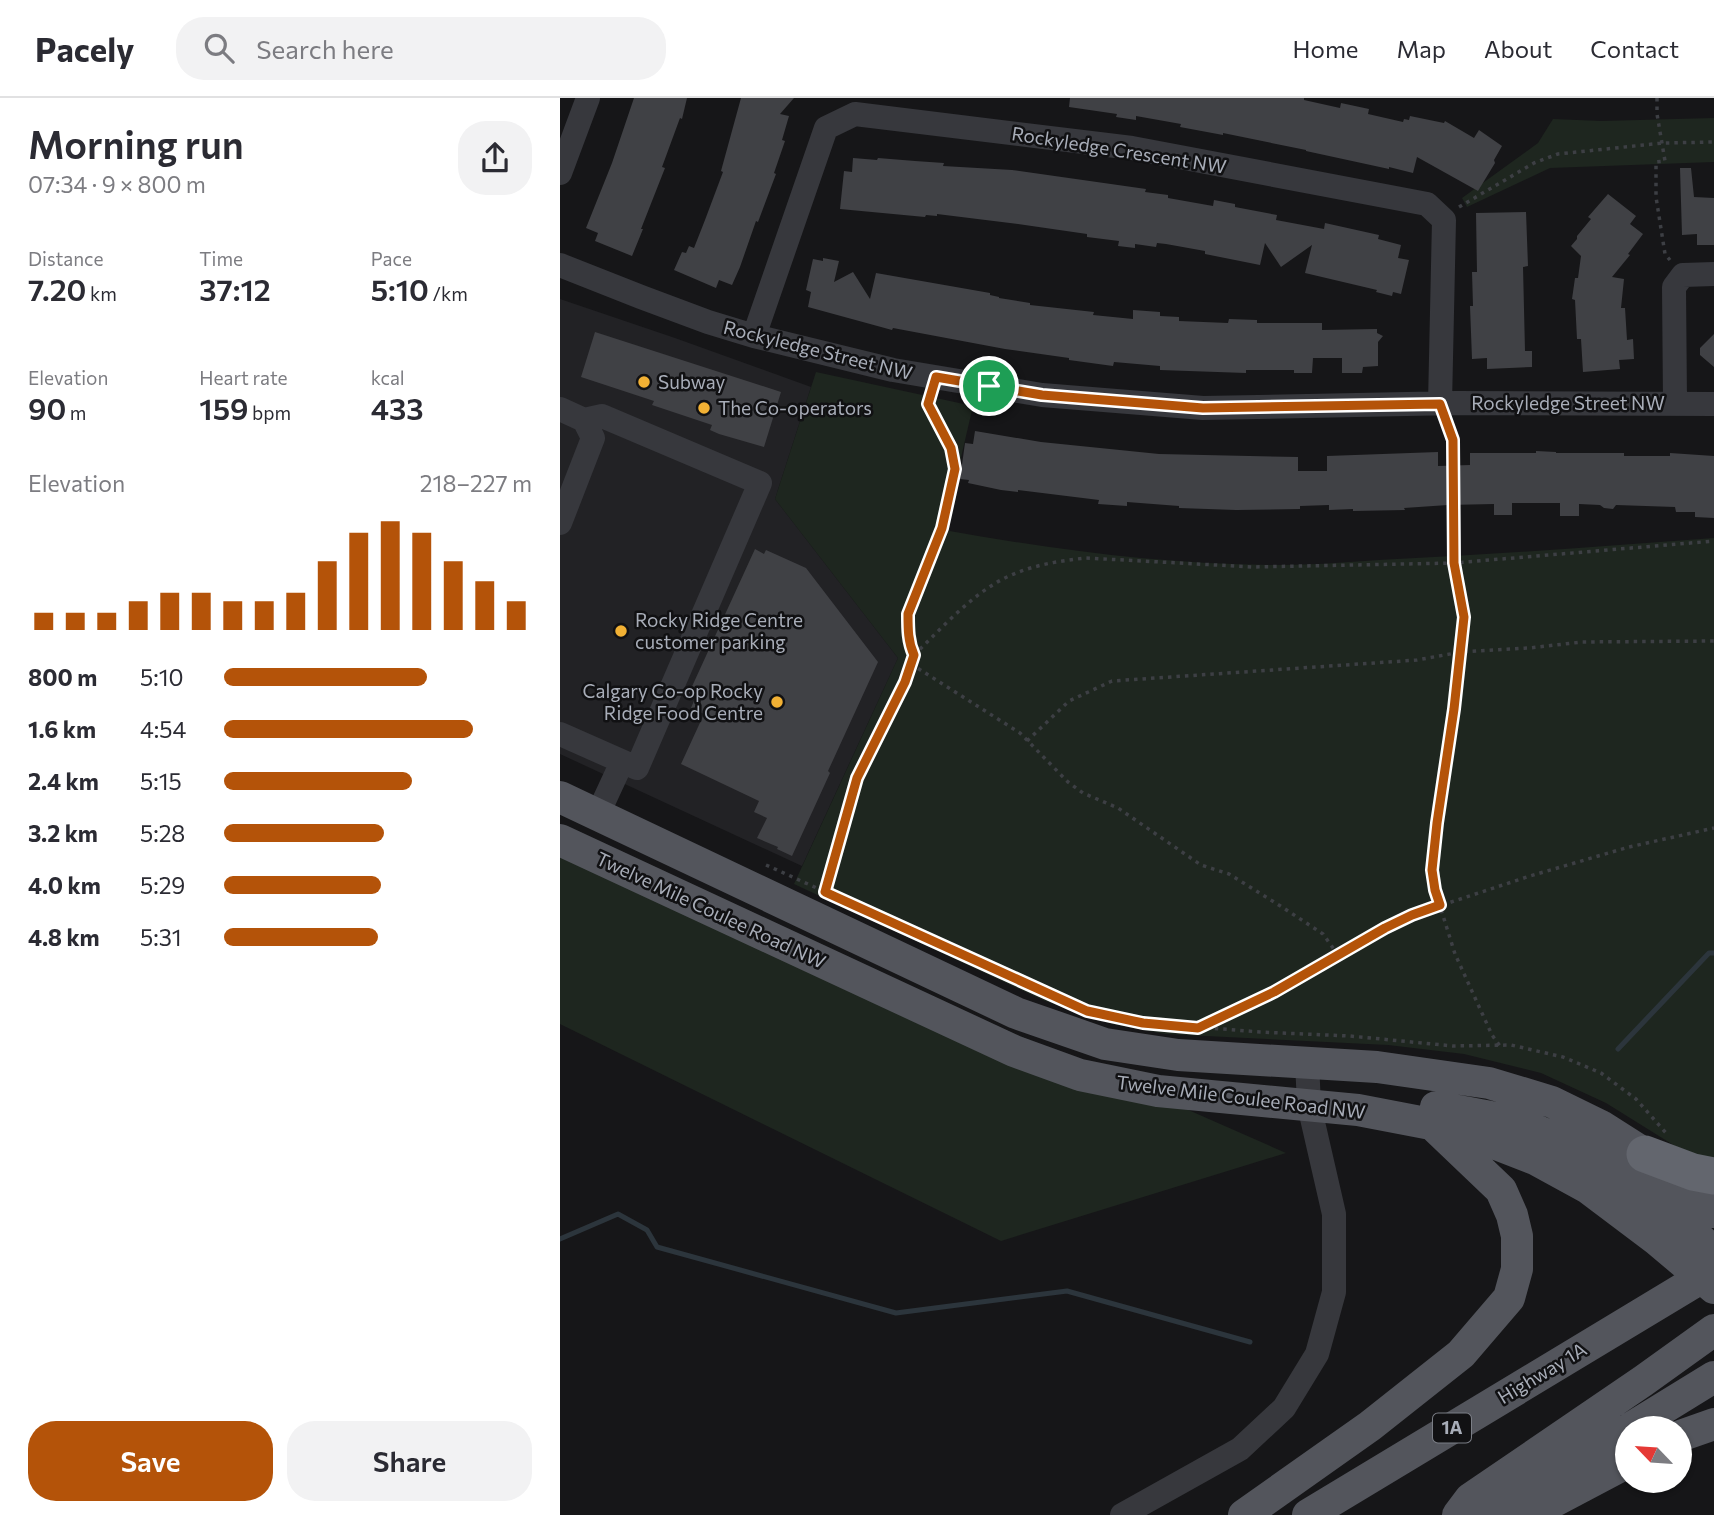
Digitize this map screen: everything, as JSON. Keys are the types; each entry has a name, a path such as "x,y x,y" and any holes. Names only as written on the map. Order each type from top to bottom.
{"highway":[{"path":"1644,1154 1693,1172 1714,1176"}],"main road":[{"name":"Twelve Mile Coulee Road NW","path":"560,797 1016,1013 1105,1044 1178,1055 1377,1067 1489,1083 1552,1102 1601,1126 1644,1154 1714,1212"},
{"name":"Twelve Mile Coulee Road NW","path":"560,840 1014,1051 1080,1076 1158,1091 1358,1110 1431,1124 1481,1138 1535,1159 1588,1188 1712,1274"},
{"path":"1358,1110 1413,1103 1482,1115 1528,1127 1563,1142 1606,1165 1651,1197 1706,1244 1712,1274"},
{"path":"1244,1515 1370,1426 1461,1354 1509,1298 1517,1269 1517,1236 1502,1190 1431,1124"},
{"name":"Highway 1A","path":"1308,1515 1597,1340 1712,1274"},
{"path":"1458,1515 1471,1499 1714,1330"},
{"path":"1650,1416 1705,1383"},
{"path":"1692,1432 1714,1424"},
{"path":"1486,1515 1615,1437"},
{"path":"1528,1515 1615,1469"}],"street":[{"path":"560,173 588,98"},
{"name":"Rockyledge Crescent NW","path":"754,336 827,128 855,114 1132,148 1427,204 1444,220"},
{"path":"1440,404 1444,220"},
{"name":"Rockyledge Street NW","path":"560,265 708,322 754,336 893,370 1042,395 1203,408 1675,402 1714,404"},
{"path":"1675,402 1674,287 1683,275 1714,274"},
{"path":"560,409 584,420 602,416 760,483 637,768 560,734"},
{"path":"560,523 593,438 584,420"},
{"path":"597,816 622,762"},
{"path":"1122,1515 1240,1449 1284,1408 1317,1354 1334,1292 1334,1214 1309,1105 1307,1062"}],"path":[{"path":"1657,98 1665,161 1656,162 1656,197 1665,254 1683,275"},
{"path":"1444,220 1462,204 1534,163 1558,154 1663,143 1714,142"},
{"path":"914,655 910,646 908,614 942,528 955,469 951,448 928,404 936,377"},
{"path":"1440,404 1453,440 1454,563 1464,617 1432,870 1435,890 1455,954 1492,1035 1500,1046"},
{"path":"825,892 857,778 905,682 914,655 966,604 1001,580 1030,568 1086,558 1287,567 1454,563 1714,541"},
{"path":"1027,741 1069,701 1112,681 1417,660 1461,652 1529,649 1581,642 1714,641"},
{"path":"911,664 1020,733 1068,782 1083,793 1118,808 1201,865 1228,874 1282,907 1323,934 1338,955"},
{"path":"1087,1011 1143,1023 1198,1028 1274,992 1412,915 1629,847 1714,828"},
{"path":"765,864 1075,1005"}],"shaded area":[{"path":"1714,118 1714,162 1550,168 1467,207 1462,198 1538,143 1553,119 1601,121"},
{"path":"560,299 811,387 775,499 898,658 802,866 560,754"},
{"path":"816,372 973,406 944,530 1112,555 1281,565 1714,538 1714,1159 1683,1151 1606,1103 1541,1073 1464,1054 1388,1045 1165,1034 1112,1024 1045,1001 794,884 898,658 775,499"},
{"path":"560,834 1286,1153 1001,1241 560,1024"}],"building":[{"path":"634,98 687,98 682,119 680,118 662,167 665,168 632,256 595,241 598,233 586,228"},
{"path":"741,98 794,98 780,114 789,116 782,140 785,141 774,173 776,174 740,267 732,285 719,280 716,288 674,270 682,252 686,253 689,246 694,248 705,220 723,172 721,171"},
{"path":"1070,98 1304,98 1340,108 1341,103 1369,109 1368,114 1403,122 1404,119 1409,120 1410,116 1444,123 1445,121 1474,138 1479,130 1502,146 1478,191 1417,157 1413,173 1389,169 1223,133 1180,127 1181,124 1136,116 1136,120 1116,117 1117,114 1069,107"},
{"path":"853,158 1012,170 1146,189 1145,192 1168,195 1168,198 1213,206 1214,200 1277,215 1276,220 1324,229 1325,223 1379,235 1378,239 1401,245 1398,258 1409,260 1401,294 1393,292 1392,296 1305,273 1312,245 1281,267 1265,243 1260,265 1166,244 1157,243 1156,247 1135,244 1135,248 1118,246 1119,241 1018,224 937,214 925,217 840,209 844,171 852,172"},
{"path":"1680,168 1691,168 1694,197 1714,198 1714,245 1697,245 1697,234 1682,235"},
{"path":"1608,194 1636,216 1630,224 1643,234 1612,277 1624,279 1621,308 1625,308 1627,340 1633,339 1634,359 1619,360 1620,369 1583,372 1581,339 1577,339 1575,300 1572,299 1581,256 1571,246 1591,219 1588,217"},
{"path":"1526,212 1528,266 1523,267 1525,351 1532,351 1532,367 1487,369 1487,358 1472,359 1470,306 1473,306 1472,272 1477,272 1476,213"},
{"path":"823,258 839,261 834,282 853,272 870,299 876,273 990,293 999,298 1030,305 1094,312 1093,315 1133,319 1133,310 1160,312 1160,316 1179,317 1179,321 1228,323 1229,319 1257,320 1257,323 1322,323 1322,330 1377,329 1377,333 1383,336 1378,342 1378,366 1363,367 1362,373 1342,373 1342,358 1313,358 1312,373 1294,373 1294,370 1246,370 1246,373 1160,370 1160,366 1114,362 1113,366 893,328 892,330 808,307 811,292 806,290 813,259 823,261"},
{"path":"595,332 781,392 764,447 719,434 710,430 712,425 652,405 654,401 581,377"},
{"path":"1714,334 1714,367 1700,355 1700,348"},
{"path":"975,431 1041,442 1159,454 1298,457 1298,471 1327,471 1327,456 1438,452 1438,466 1470,465 1470,453 1536,451 1624,453 1624,456 1670,456 1670,453 1714,456 1714,518 1695,517 1695,512 1676,512 1675,507 1616,505 1613,509 1579,504 1579,516 1560,516 1560,503 1512,503 1512,515 1494,515 1494,504 1353,511 1329,510 1329,505 1300,506 1300,509 1236,510 1179,508 1127,502 1127,506 1098,504 1099,500 1001,490 960,479 965,443 973,444"},
{"name":"Calgary Co-op Rocky Ridge Food Centre","path":"755,549 764,554 766,550 806,568 878,662 792,856 757,838 767,818 754,812 759,801 681,764 704,714 691,708 696,696 689,693"}],"waterway":[{"path":"1618,1049 1709,953 1714,953"},
{"path":"560,1239 618,1214 647,1230 657,1247 896,1313 1067,1291 1250,1342"}],"place":[{"name":"Subway","path":"644,382"},
{"name":"The Co-operators","path":"704,408"},
{"name":"Rocky Ridge Centre customer parking","path":"621,631"},
{"name":"Calgary Co-op Rocky Ridge Food Centre","path":"777,702"}],"route":[{"path":"936,377 989,386 1042,395 1203,408 1440,404 1453,440 1454,563 1464,617 1432,870 1440,905 1385,928 1274,992 1198,1028 1143,1023 1087,1011 825,892 857,778 905,682 914,655 910,646 908,614 942,528 955,469 951,448 928,404 936,377"}]}
